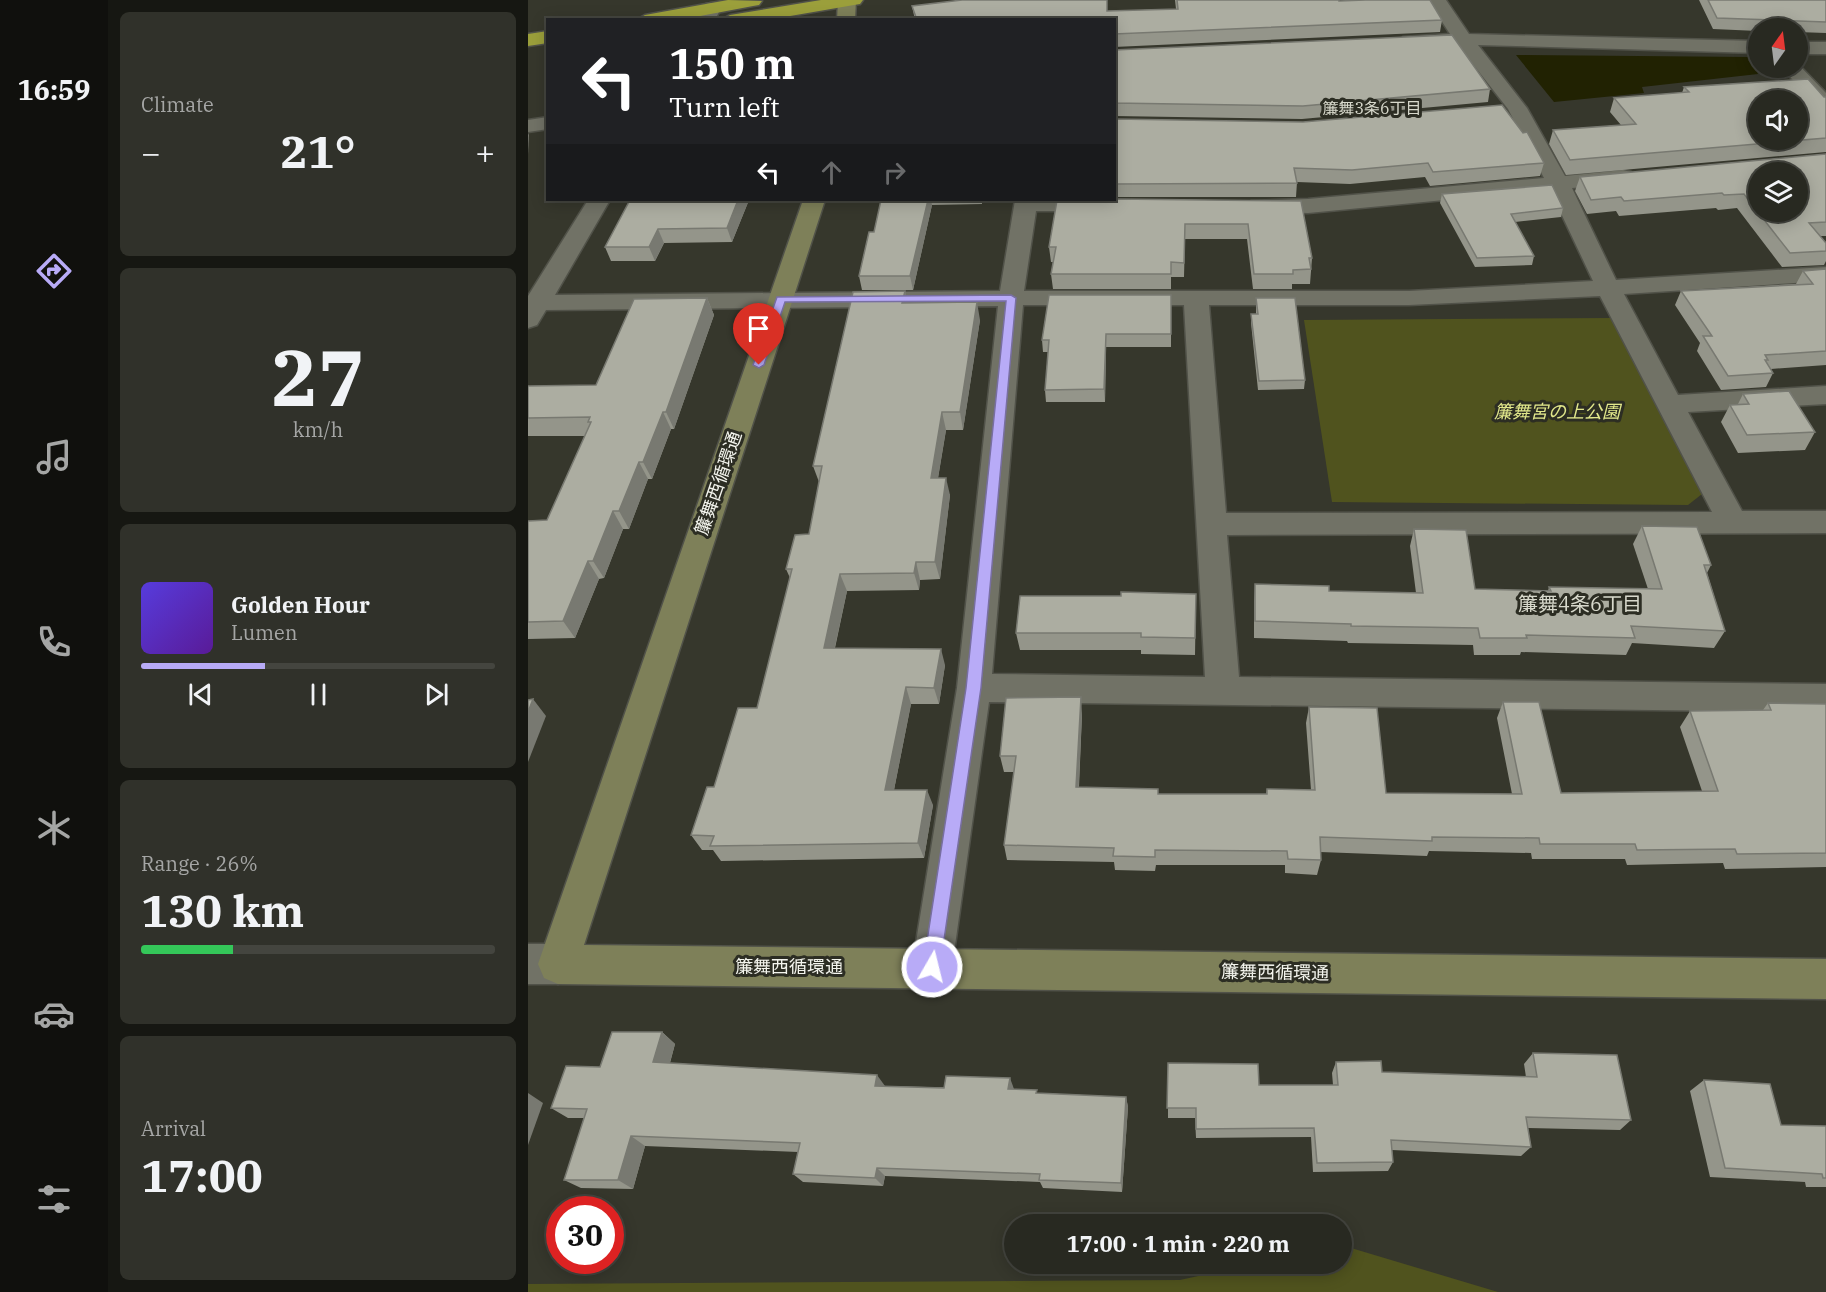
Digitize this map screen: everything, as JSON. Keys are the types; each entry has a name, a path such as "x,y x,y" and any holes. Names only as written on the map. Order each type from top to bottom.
{"highway":[{"path":"666,18 709,14 758,0"},
{"path":"742,18 849,0"},
{"path":"528,40 546,37"},
{"path":"528,55 546,52"}],"street":[{"path":"846,18 849,0"},
{"path":"1437,0 1506,109 1558,183 1608,288 1732,521"},
{"path":"1393,42 1462,39 1748,47"},
{"path":"1808,48 1826,48"},
{"path":"1801,78 1826,105"},
{"path":"528,126 546,123"},
{"path":"1237,206 1308,206 1640,176"},
{"path":"531,309 598,201"},
{"name":"簾舞西循環通","path":"814,201 781,299 543,964 1826,979"},
{"path":"932,967 974,688 1011,298 1026,202 1120,205"},
{"path":"531,309 781,299 1409,298 1826,274"},
{"path":"1196,299 1222,692"},
{"path":"1670,404 1826,395"},
{"path":"1212,524 1826,522"},
{"path":"974,688 1826,698"}],"green space":[{"name":"簾舞宮の上公園","path":"1614,318 1702,494 1688,505 1332,502 1304,320"},
{"path":"1352,1248 1498,1292 528,1292 528,1284 1180,1280 1208,1274 1352,1274"}],"shaded area":[{"path":"1516,55 1748,57 1748,75 1642,87 1644,93 1554,102"}],"building":[{"path":"962,0 1107,0 1107,11 1178,9 1177,0 1430,0 1442,20 1116,34 1116,18 916,18 912,6"},
{"path":"1708,0 1826,0 1826,22 1808,21 1808,18 1717,18"},
{"path":"1452,35 1490,89 1303,106 1116,103 1116,50"},
{"path":"1808,79 1826,97 1826,138 1808,140 1808,90 1748,90 1748,145 1570,160 1553,130 1636,124 1614,98 1689,92 1684,87"},
{"path":"1502,105 1523,133 1527,132 1544,163 1433,172 1428,163 1352,170 1294,168 1297,183 1116,184 1116,119 1303,122"},
{"path":"1826,154 1826,222 1809,223 1826,243 1826,251 1790,253 1766,222 1808,222 1808,162 1748,162 1748,199 1744,194 1724,195 1722,193 1624,201 1621,197 1591,200 1580,177"},
{"path":"1552,185 1563,208 1511,214 1534,256 1477,258 1442,194"},
{"path":"1116,199 1301,201 1312,258 1309,258 1311,269 1293,270 1293,274 1254,274 1248,224 1185,224 1184,263 1171,262 1171,274 1051,274 1056,247 1049,247 1057,201 1116,201"},
{"path":"629,201 738,201 727,228 658,229 649,247 605,247"},
{"path":"881,201 928,201 910,276 859,276 869,232 874,232"},
{"path":"1826,269 1826,351 1765,355 1768,360 1765,360 1773,373 1728,376 1703,336 1712,336 1681,291 1813,284 1803,271"},
{"path":"905,291 902,303 977,302 960,412 942,412 931,478 946,478 935,562 916,562 914,573 840,574 824,648 941,649 934,688 906,687 885,790 927,790 918,843 710,846 714,836 691,835 707,787 714,787 738,708 757,708 792,569 786,569 795,535 809,534 822,466 813,466 853,292"},
{"path":"1049,295 1171,295 1171,334 1106,334 1104,389 1045,390 1049,340 1042,340"},
{"path":"707,298 666,412 663,412 643,462 639,462 619,511 613,511 593,561 588,561 563,621 528,622 528,521 547,520 591,422 588,422 590,417 528,418 528,386 596,385 634,299"},
{"path":"1256,298 1295,298 1305,380 1259,381 1251,314 1258,314"},
{"path":"1789,391 1815,432 1747,435 1730,405 1749,404 1743,394"},
{"path":"1642,526 1697,527 1711,565 1704,565 1725,631 1631,626 1635,638 1526,635 1527,638 1480,638 1478,628 1351,626 1351,624 1255,621 1255,584 1329,586 1329,591 1423,593 1414,529 1466,530 1475,589 1551,591 1549,587 1662,589"},
{"path":"1121,592 1196,594 1195,638 1141,637 1141,633 1016,633 1020,596 1121,596"},
{"path":"1081,697 1076,787 1158,789 1158,794 1267,794 1267,789 1315,790 1309,707 1377,708 1386,793 1522,794 1503,702 1539,702 1561,793 1718,791 1690,711 1771,710 1768,703 1826,704 1826,853 1737,854 1735,849 1637,850 1635,844 1540,844 1539,838 1432,837 1432,841 1320,837 1321,860 1288,859 1287,851 1155,850 1155,857 1113,856 1114,848 1004,845 1016,756 1000,756 1006,698"},
{"path":"533,699 528,712 528,700"},
{"path":"612,1032 662,1032 653,1062 877,1075 875,1086 944,1088 946,1076 1010,1078 1008,1089 1037,1090 1036,1093 1126,1097 1121,1183 1039,1180 1040,1174 877,1168 875,1178 793,1174 800,1143 631,1136 618,1180 564,1180 587,1109 551,1108 566,1066 600,1067"},
{"path":"1533,1053 1617,1055 1631,1120 1526,1117 1531,1147 1391,1140 1393,1162 1317,1163 1314,1128 1196,1129 1196,1108 1167,1108 1168,1063 1258,1064 1259,1085 1338,1085 1336,1062 1381,1061 1382,1072 1537,1077"},
{"path":"1704,1080 1770,1084 1781,1125 1826,1126 1826,1178 1823,1178 1822,1174 1725,1168"}],"district":[{"name":"簾舞3条6丁目","path":"1372,108"},
{"name":"簾舞4条6丁目","path":"1580,603"}],"route":[{"path":"759,365 781,299 1011,298 974,688 932,967"}]}
